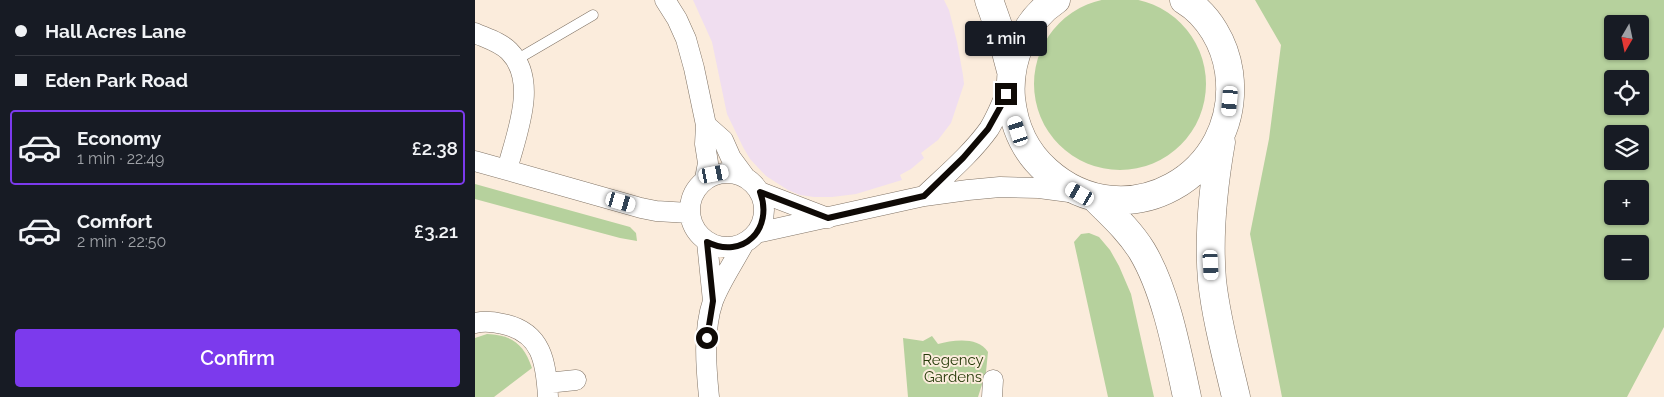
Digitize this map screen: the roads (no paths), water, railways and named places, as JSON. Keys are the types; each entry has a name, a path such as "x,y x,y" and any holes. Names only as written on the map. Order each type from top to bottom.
{"highway":[{"path":"989,0 1002,37 1010,77 1013,115 1018,131 1027,149 1039,165 1054,178 1087,195 1126,229 1143,252 1164,303 1187,397"},
{"path":"1010,77 1014,59 1024,34 1037,16 1056,0"},
{"path":"1087,195 1113,200 1128,200 1143,198 1176,186 1196,170 1210,155 1223,130 1229,112 1231,89 1227,62 1218,37 1205,19 1184,0"},
{"path":"1223,130 1214,185 1211,248 1212,281 1236,397"}],"street":[{"path":"665,0 677,19 686,39 694,68 706,125 705,144 708,163 705,179"},
{"path":"475,33 509,50 522,72 523,100 507,170"},
{"path":"924,196 963,158 988,129 1002,104 1010,77"},
{"path":"706,125 723,140 731,158 745,177"},
{"path":"475,161 641,208 689,213"},
{"path":"713,301 750,238 762,224 764,214 764,202 754,183 735,173 724,172 714,174 705,179 694,191 690,201 689,213 692,224 698,234 715,246 725,247 750,238 828,218 924,196 1000,187 1039,188 1087,195"},
{"path":"760,192 828,218"},
{"path":"707,242 713,301 706,365 709,397"},
{"path":"475,323 497,322 512,326 536,342 542,354 548,390 576,380"}],"lane":[{"path":"516,60 593,15"}],"park label":[{"name":"Regency Gardens","path":"953,368"}]}
